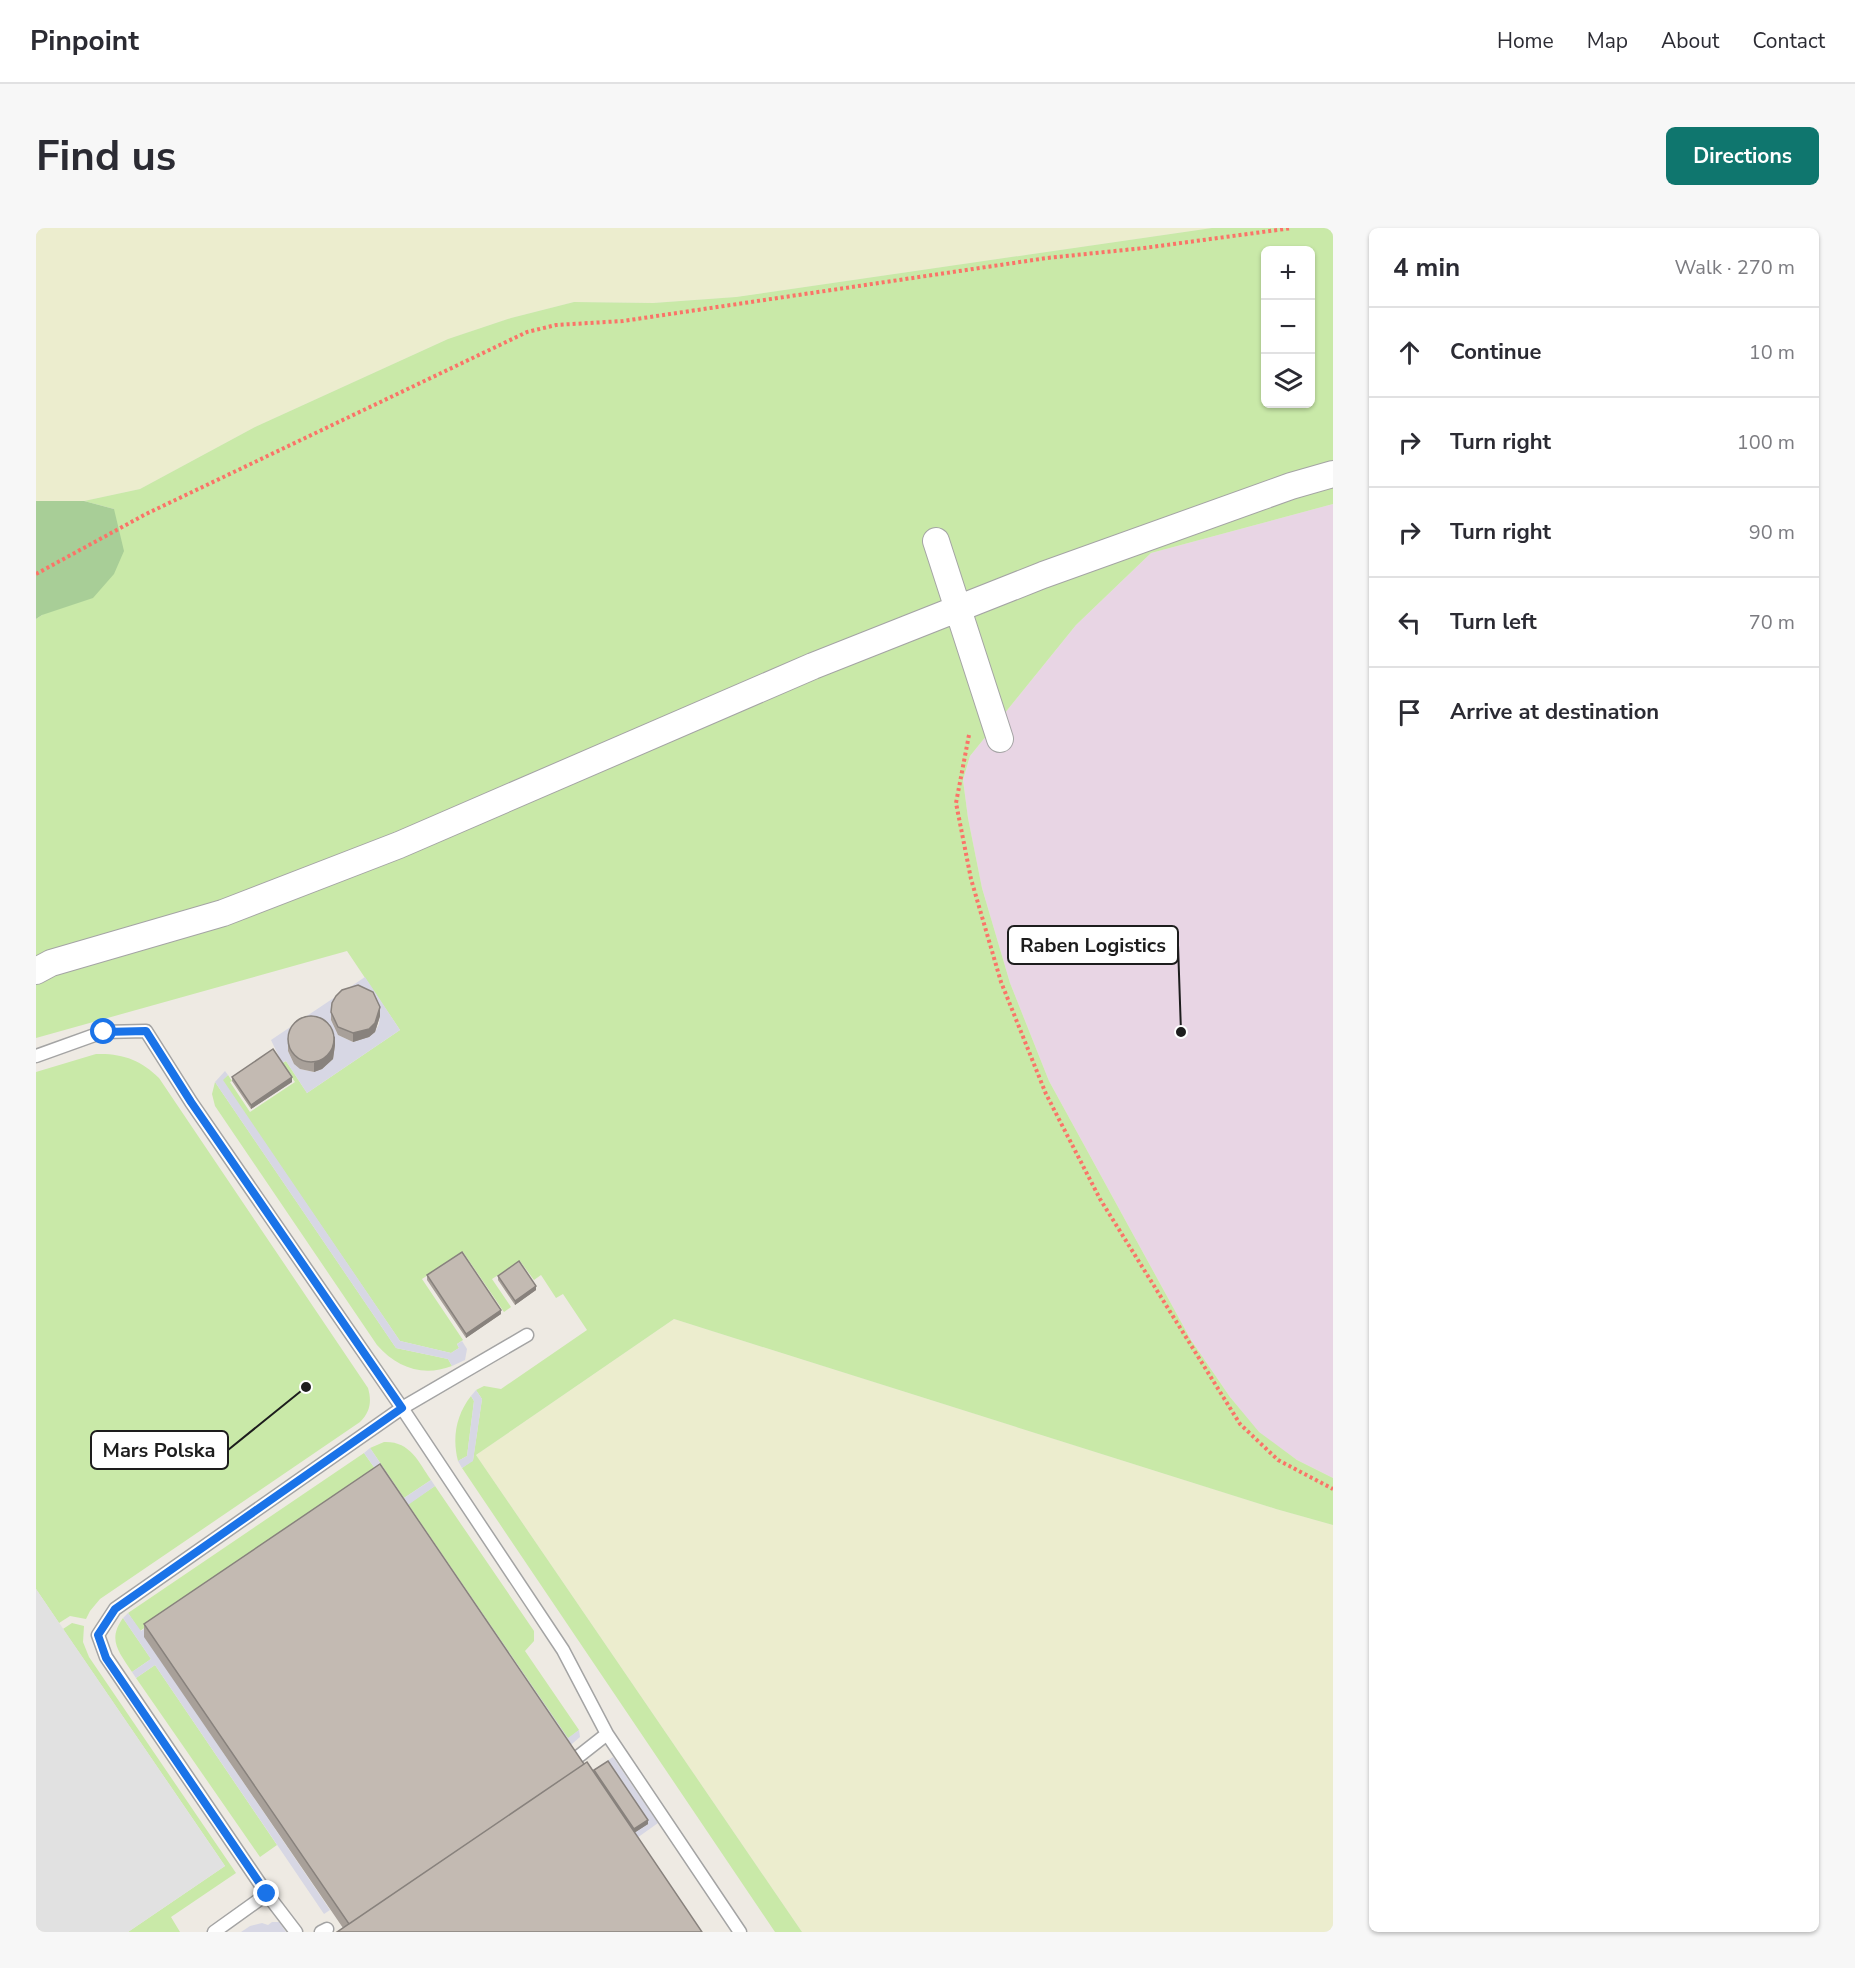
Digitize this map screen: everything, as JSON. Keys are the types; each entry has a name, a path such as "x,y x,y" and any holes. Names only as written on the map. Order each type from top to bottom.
{"street":[{"path":"36,970 51,963 223,913 399,845 813,666 1066,567 1291,486 1333,474"},
{"path":"936,541 1000,739"}],"lane":[{"path":"36,1056 104,1032 146,1031 191,1102 402,1408 562,1650 607,1734 740,1932"},
{"path":"296,1932 267,1894 106,1658 98,1635 115,1609 402,1408 527,1335"},
{"path":"579,1756 607,1734"},
{"path":"214,1932 267,1894"}],"path":[{"path":"36,574 146,514 527,332 556,325 623,321 1047,258 1144,248 1292,228"},
{"path":"969,735 956,803 971,879 1001,982 1046,1094 1100,1199 1240,1425 1278,1460 1333,1489"}],"shaded area":[{"path":"1333,504 1333,1478 1297,1460 1258,1432 1230,1397 1191,1340 1049,1081 1010,983 982,888 963,780 970,756 1076,625 1151,553"},
{"path":"365,977 400,1030 307,1093 286,1061 282,1063 271,1040","holes":["332,1012 380,1016 379,1024 369,1037 353,1042 338,1035 331,1020","335,1045 333,1059 322,1069 314,1072 300,1069 294,1064 288,1051"]},
{"path":"225,1071 228,1075 223,1080 400,1341 451,1353 459,1348 457,1344 462,1341 467,1349 465,1360 452,1366 448,1359 396,1348 215,1082"},
{"path":"476,1390 482,1399 473,1461 462,1468 458,1461 467,1456 474,1401 471,1396"},
{"path":"370,1448 404,1498 431,1480 435,1486 408,1505 568,1738 579,1730 580,1737 566,1749 144,1636 330,1910 324,1914 155,1665 136,1678 132,1672 151,1659 123,1618 128,1613 141,1631 376,1470 364,1453"},
{"path":"36,1589 225,1866 128,1932 36,1932"},
{"path":"613,1757 658,1823 637,1838 584,1776"},
{"path":"272,1922 279,1922 286,1932 241,1932 250,1926 262,1923 268,1925"}],"green space":[{"path":"36,228 1212,228 736,297 653,303 574,302 511,318 448,339 255,427 140,489 84,501 36,501"},
{"path":"1212,228 1333,228 1333,504 1151,553 1076,625 970,756 963,780 982,888 1010,983 1049,1081 1191,1340 1230,1397 1259,1432 1297,1460 1333,1478 1333,1525 674,1319 476,1455 802,1932 775,1932 462,1468 473,1460 482,1399 476,1390 484,1386 501,1389 587,1330 563,1294 556,1298 541,1275 534,1280 520,1261 492,1279 511,1307 504,1312 463,1252 422,1279 463,1340 457,1344 459,1348 451,1353 400,1341 222,1080 228,1075 232,1081 230,1082 250,1112 295,1082 282,1063 286,1061 307,1093 400,1030 347,951 36,1038 36,619 42,615 114,509 84,501 140,489 255,427 448,339 511,318 574,302 653,303 736,297"},
{"path":"36,501 84,501 114,509 124,551 114,574 93,598 36,619"},
{"path":"96,1054 123,1056 138,1062 159,1078 368,1388 370,1402 368,1411 360,1422 100,1599 86,1619 70,1616 59,1623 36,1589 36,1072"},
{"path":"215,1082 396,1348 448,1359 452,1366 431,1371 411,1368 393,1360 377,1345 215,1106 212,1094"},
{"path":"674,1319 1333,1525 1333,1932 802,1932 476,1455"},
{"path":"471,1396 474,1401 467,1456 458,1461 455,1444 457,1427 462,1411"},
{"path":"384,1442 407,1449 431,1480 404,1498 370,1448"},
{"path":"364,1453 376,1470 140,1631 128,1613"},
{"path":"435,1486 534,1631 534,1641 525,1651 579,1730 568,1739 408,1504"},
{"path":"123,1618 151,1659 132,1672 119,1652 115,1639 118,1626"},
{"path":"72,1623 84,1626 83,1642 89,1657 236,1873 171,1917 180,1932 128,1932 225,1866 63,1629"},
{"path":"155,1665 277,1845 260,1857 136,1678"}],"building":[{"path":"358,985 373,992 380,1007 375,1023 369,1029 353,1033 338,1027 331,1012 332,1003 342,990"},
{"path":"311,1016 320,1017 328,1022 333,1030 333,1048 328,1056 320,1061 311,1062 302,1061 294,1056 289,1048 288,1039 289,1030 294,1022 302,1017"},
{"path":"273,1049 292,1077 251,1105 232,1077"},
{"path":"462,1252 501,1310 466,1334 427,1275"},
{"path":"519,1261 536,1286 515,1301 498,1276"},
{"path":"380,1464 584,1764 349,1924 144,1624"},
{"path":"608,1761 648,1820 634,1829 594,1770"},
{"path":"587,1762 702,1932 337,1932"}],"place":[{"name":"Raben Logistics","path":"1181,1032"},
{"name":"Mars Polska","path":"306,1387"}],"route":[{"path":"104,1032 146,1031 191,1102 402,1408 115,1609 98,1635 106,1658 267,1894"}]}
